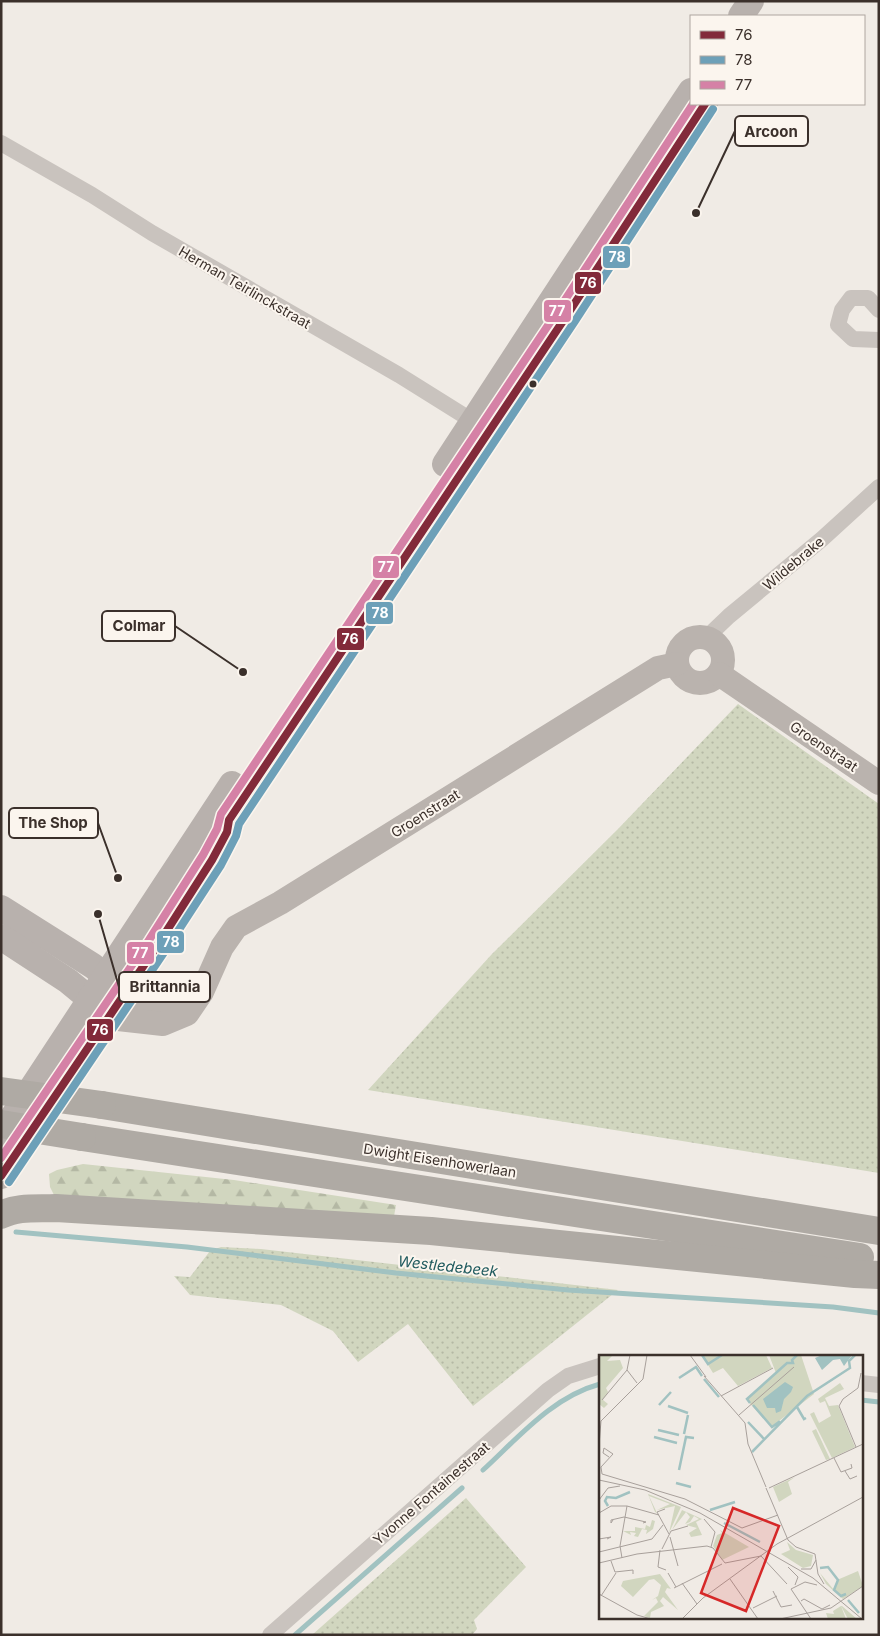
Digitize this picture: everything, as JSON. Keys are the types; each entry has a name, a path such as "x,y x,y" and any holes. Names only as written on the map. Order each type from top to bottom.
{"highway":[{"name":"Dwight Eisenhowerlaan","path":"1,1091 102,1105 879,1231"},
{"path":"1,1124 879,1260"},
{"path":"1,1216 20,1209 56,1208 431,1231 879,1275"}],"main road":[{"path":"743,15 751,1"},
{"path":"762,15 771,1"},
{"path":"1,1135 99,1007 125,992 158,946 212,860 226,832 229,820 690,93"},
{"path":"1,1176 99,1007 105,976 480,426 586,287 704,105"},
{"path":"1,908 93,966 125,992"},
{"path":"1,937 68,980 99,1007"}],"street":[{"name":"Herman Teirlinckstraat","path":"1,143 169,243 399,375 480,426"},
{"path":"879,310 868,298 852,298 842,310 838,325 853,339 879,340"},
{"name":"Wildebrake","path":"706,638 729,616 822,539 879,487"},
{"path":"691,638 706,638 718,644 723,653 724,664 719,674 712,681 707,683 692,682 680,673 677,656 680,648 691,638"},
{"name":"Groenstraat","path":"99,1007 118,1019 163,1024 187,1014 202,992 222,948 236,927 280,903 658,668 677,664"},
{"name":"Groenstraat","path":"719,674 879,783"},
{"path":"125,992 150,1009 172,1008 202,992"},
{"name":"Yvonne Fontainestraat","path":"270,1635 548,1390 568,1376 599,1366"},
{"path":"862,1383 879,1385"}],"green space":[{"path":"738,704 879,804 879,1173 368,1090 492,954 618,829"},
{"path":"83,1164 234,1180 396,1205 393,1222 55,1197 50,1187 49,1174 57,1170"},
{"path":"221,1247 261,1249 618,1290 473,1406 408,1324 358,1362 333,1331 281,1305 190,1295 174,1276 190,1277 210,1251"},
{"path":"466,1498 526,1567 474,1620 477,1629 472,1635 312,1635"}],"waterway":[{"name":"Westledebeek","path":"16,1232 187,1247 396,1273 568,1290 833,1307 879,1313"},
{"path":"483,1470 551,1408 566,1398 599,1384"},
{"path":"862,1400 879,1402"},
{"path":"295,1635 462,1488"}],"transit line":[{"name":"77","path":"1,1158 149,940 203,855 217,829 221,814 559,309 692,105"},
{"name":"76","path":"1,1176 157,946 212,860 227,832 229,820 567,315 704,105"},
{"name":"78","path":"9,1182 221,865 236,836 239,824 575,321 713,109"}],"place":[{"name":"Arcoon","path":"696,213"},
{"name":"Colmar","path":"243,672"},
{"name":"The Shop","path":"118,878"},
{"name":"Brittannia","path":"98,914"}]}
